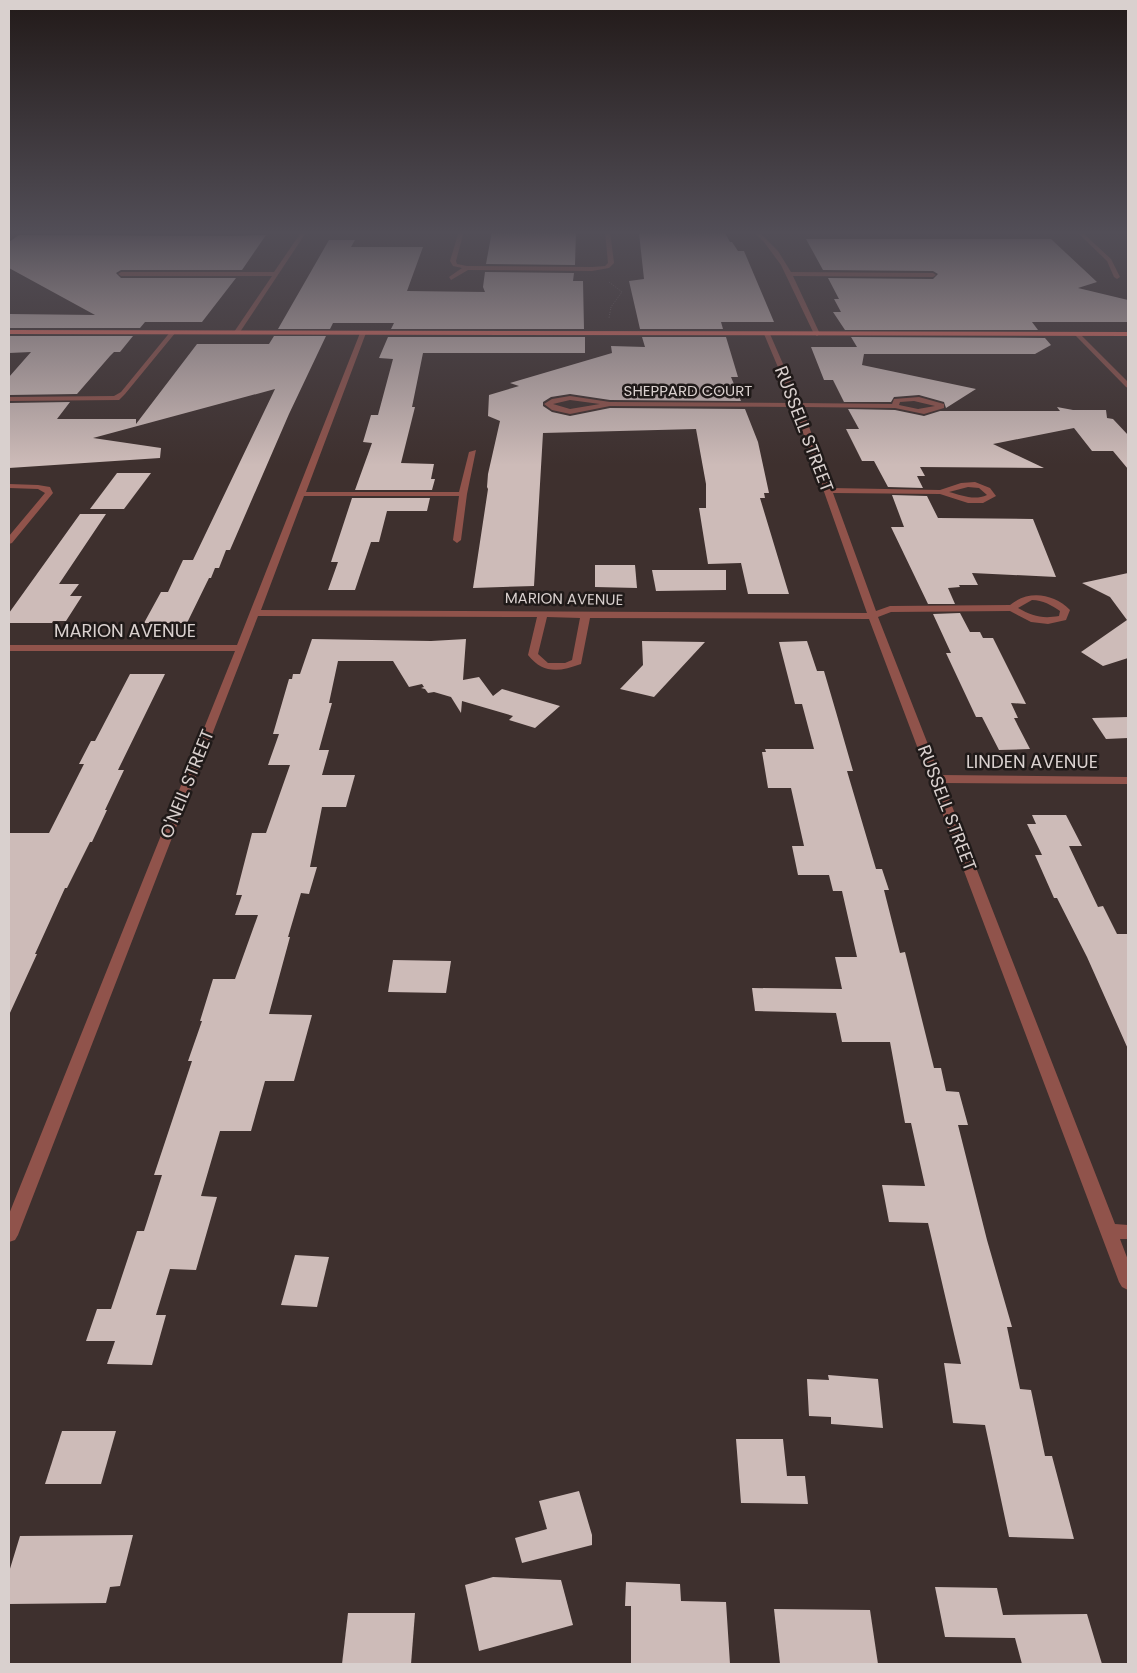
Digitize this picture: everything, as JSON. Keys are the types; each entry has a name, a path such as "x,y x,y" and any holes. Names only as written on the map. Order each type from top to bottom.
{"main road":[{"path":"9,332 1128,334"}],"street":[{"path":"237,332 252,309"},
{"path":"806,309 817,334"},
{"path":"9,399 116,398 123,393 173,332"},
{"name":"O'NEIL STREET","path":"9,1235 241,648 363,333"},
{"name":"RUSSELL STREET","path":"768,334 797,404 827,490 935,779 1128,1282"},
{"path":"1077,334 1128,386"},
{"name":"SHEPPARD COURT","path":"610,404 575,412 556,411 548,404 557,398 576,398 610,404 895,406"},
{"path":"908,398 930,400 940,406 933,411 916,411 895,406 897,401 908,398"},
{"path":"457,540 463,494 472,452"},
{"path":"827,490 941,492 968,500 983,500 992,496 988,490 980,485 965,484 941,492"},
{"path":"9,486 47,489 49,493 9,541"},
{"path":"301,494 463,494"},
{"path":"1031,597 1050,600 1065,610 1063,618 1048,621 1031,619 1012,608 1020,600 1031,597"},
{"name":"MARION AVENUE","path":"254,613 874,616 890,609 1012,608"},
{"path":"543,613 532,655 545,666 566,666 577,662 586,614"},
{"name":"MARION AVENUE","path":"9,648 241,648"},
{"name":"LINDEN AVENUE","path":"935,779 1128,780"},
{"path":"1109,1231 1128,1232"}],"path":[{"path":"607,333 610,309"}],"building":[{"path":"84,309 212,309 202,322 145,322 140,328 9,328 9,314 95,315"},
{"path":"289,309 584,309 584,329 391,329 394,323 333,323 330,329 278,329"},
{"path":"635,309 769,309 774,322 721,322 723,329 640,329"},
{"path":"839,309 1128,309 1128,322 1032,322 1038,330 845,330 833,312 841,312"},
{"path":"9,336 133,336 120,352 114,352 110,356 77,394 9,395 9,377 31,352 9,353"},
{"path":"274,336 326,336 289,414 230,550 226,550 219,568 215,568 211,578 209,578 187,623 144,623 161,592 168,592 183,560 193,560 275,389 93,438 161,448 160,458 9,468 9,403 70,402 57,419 136,419 136,424 197,344 269,344"},
{"path":"388,337 585,337 585,353 423,353 412,407 415,407 401,463 434,464 431,479 435,479 432,490 355,490 372,443 363,442 371,415 378,415 393,359 379,358"},
{"path":"642,337 726,337 738,377 731,377 741,401 610,400 570,394 551,397 543,402 543,406 552,412 570,416 610,408 745,409 758,442 769,493 764,493 765,498 760,498 789,594 748,594 741,563 708,564 699,508 706,508 706,484 696,429 543,433 534,586 473,588 488,489 488,474 500,421 488,416 489,395 519,386 510,383 612,353 611,346 645,347"},
{"path":"851,337 1045,338 1051,345 1035,354 864,354 862,365 976,389 946,408 944,402 919,395 894,397 891,402 844,402 833,380 824,380 811,347 857,347"},
{"path":"1057,407 1073,410 1106,410 1107,418 1113,419 1128,435 1128,469 1113,451 1092,451 1074,428 993,444 1044,468 920,467 925,476 917,476 923,488 888,487 874,461 862,461 846,429 859,429 848,409 895,410 924,416 940,411 1060,411"},
{"path":"117,473 151,473 124,509 90,509"},
{"path":"892,495 927,496 938,518 1033,519 1056,577 972,573 978,585 959,585 960,587 948,588 955,604 928,604 891,527 904,527"},
{"path":"352,498 430,498 427,511 387,511 379,542 371,542 355,590 328,590 338,562 331,562"},
{"path":"80,514 106,514 59,584 79,584 70,596 82,596 66,621 53,621 52,623 9,623 9,613"},
{"path":"595,565 635,565 637,588 595,587"},
{"path":"652,570 726,570 726,590 656,591"},
{"path":"1128,573 1128,658 1103,666 1081,652 1127,620 1110,597 1082,583"},
{"path":"960,613 970,632 980,632 983,638 993,638 1026,704 1011,703 1018,718 1014,718 1030,749 999,750 982,717 976,717 946,653 951,653 933,614"},
{"path":"312,639 431,641 466,639 463,680 479,677 493,696 502,689 560,706 535,728 509,720 513,716 462,701 461,713 451,697 434,692 428,693 425,689 421,688 424,687 422,684 409,687 393,661 338,661 329,703 332,703 319,750 329,750 322,775 355,775 346,807 322,807 310,867 317,867 309,894 301,893 269,1014 312,1015 294,1081 265,1081 251,1131 220,1131 201,1196 217,1197 196,1270 170,1269 156,1315 166,1315 152,1365 107,1364 115,1341 86,1341 97,1309 111,1309 137,1231 144,1231 162,1175 154,1175 192,1061 188,1061 202,1021 200,1021 213,979 235,979 258,915 235,915 242,895 236,895 252,833 266,833 290,765 268,765 279,734 273,734 289,679 292,679 293,674 300,674"},
{"path":"642,641 705,642 654,697 620,689 643,665"},
{"path":"807,641 817,671 824,671 853,771 847,771 876,869 882,869 889,890 884,890 900,953 905,952 934,1068 941,1068 946,1091 959,1092 968,1125 958,1125 987,1240 1012,1327 1007,1327 1020,1389 1031,1390 1045,1456 1052,1456 1074,1539 1009,1537 985,1425 953,1423 944,1363 961,1364 928,1223 889,1222 882,1185 925,1186 911,1123 905,1123 890,1042 842,1042 836,1013 755,1011 752,988 842,989 835,957 857,957 842,891 833,891 829,875 798,875 792,846 804,846 791,788 768,788 762,752 766,752 765,749 814,749 802,704 795,704 779,642"},
{"path":"130,674 165,674 118,770 124,770 105,810 107,810 92,842 90,842 67,888 65,888 9,1015 9,833 49,833 84,764 79,764 91,741 95,741"},
{"path":"1128,717 1128,738 1106,739 1092,718"},
{"path":"1032,815 1066,815 1082,846 1069,846 1098,907 1103,906 1117,934 1128,934 1128,1049 1087,957 1057,898 1054,898 1035,855 1042,855 1027,824 1036,824"},
{"path":"393,960 451,961 446,993 388,992"},
{"path":"295,1255 329,1257 317,1307 281,1305"},
{"path":"828,1375 878,1379 883,1428 831,1424 831,1417 809,1416 807,1379 829,1380"},
{"path":"62,1431 116,1431 101,1484 45,1484"},
{"path":"736,1439 783,1439 787,1476 805,1476 808,1504 741,1503"},
{"path":"579,1491 592,1535 592,1545 522,1563 515,1538 547,1529 539,1501"},
{"path":"133,1535 120,1586 110,1587 106,1603 9,1604 9,1572 20,1536"},
{"path":"493,1577 561,1580 573,1625 479,1651 465,1585"},
{"path":"626,1582 680,1584 681,1601 726,1602 730,1664 631,1664 631,1606 625,1606"},
{"path":"935,1587 997,1588 1003,1615 1087,1614 1102,1664 1022,1664 1015,1638 945,1637"},
{"path":"774,1609 870,1610 878,1664 780,1664"},
{"path":"348,1613 415,1613 411,1664 342,1664"}]}
